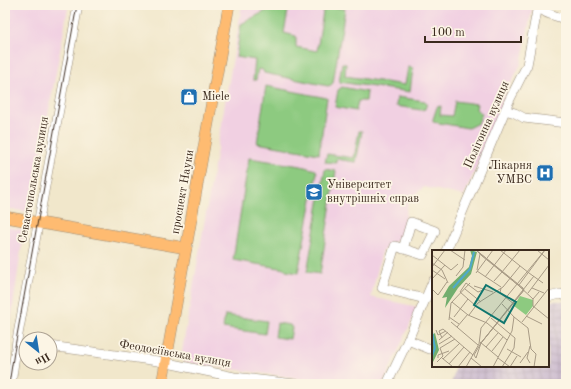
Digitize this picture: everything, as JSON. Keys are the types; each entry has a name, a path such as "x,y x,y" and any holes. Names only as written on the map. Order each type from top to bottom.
{"main road":[{"name":"проспект Науки","path":"162,384 229,5"},
{"path":"5,217 186,248"}],"street":[{"name":"Севастопольська вулиця","path":"23,331 39,222 78,5"},
{"path":"538,6 541,11 566,20"},
{"name":"Полігонна вулиця","path":"446,250 506,110 528,65 538,6"},
{"path":"506,110 524,118 566,123"},
{"path":"403,249 395,246 382,288 425,299"},
{"path":"387,384 408,340 432,283"},
{"path":"549,297 564,294"},
{"path":"408,340 432,349"},
{"name":"Феодосіївська вулиця","path":"58,347 165,363 234,377 295,384"},
{"name":"Севастопольська вулиця","path":"11,384 18,357"}],"shaded area":[{"path":"5,5 54,5 68,8 30,212 5,208"},
{"name":"Університет внутрішніх справ","path":"242,5 533,5 521,64 502,100 497,120 464,196 424,187 408,200 403,236 382,251 371,297 418,307 383,384 337,384 184,362 181,357"},
{"path":"5,227 24,230 11,320 5,319"},
{"path":"549,301 566,301 566,384 451,384 456,367 549,367"}],"green space":[{"path":"277,5 289,5 284,33 296,36 296,47 317,51 324,5 345,9 333,83 331,85 328,86 264,73 263,70 258,69 256,80 253,80 255,60 236,57 241,24"},
{"path":"342,63 346,64 345,76 405,85 408,67 413,68 410,92 339,82"},
{"path":"266,86 327,98 319,154 257,143"},
{"path":"342,87 367,92 366,101 358,101 356,111 335,107 338,90"},
{"path":"397,97 425,101 427,103 425,109 421,110 396,106"},
{"path":"455,101 477,104 476,109 482,114 478,123 468,128 433,122 437,107 441,106 440,115 452,116"},
{"path":"359,131 362,131 356,162 336,159 336,163 325,162 327,154 354,158"},
{"path":"249,158 301,166 316,170 317,173 298,273 286,271 285,269 233,260"},
{"path":"325,169 336,171 320,274 307,272"},
{"path":"225,315 267,321 265,334 223,328"},
{"path":"277,323 290,325 292,328 290,339 275,337"}],"tram line":[{"path":"9,384 77,5"}],"place":[{"name":"Miele","path":"189,97"},
{"name":"Лікарня УМВС","path":"545,173"},
{"name":"Університет внутрішніх справ","path":"314,192"}]}
